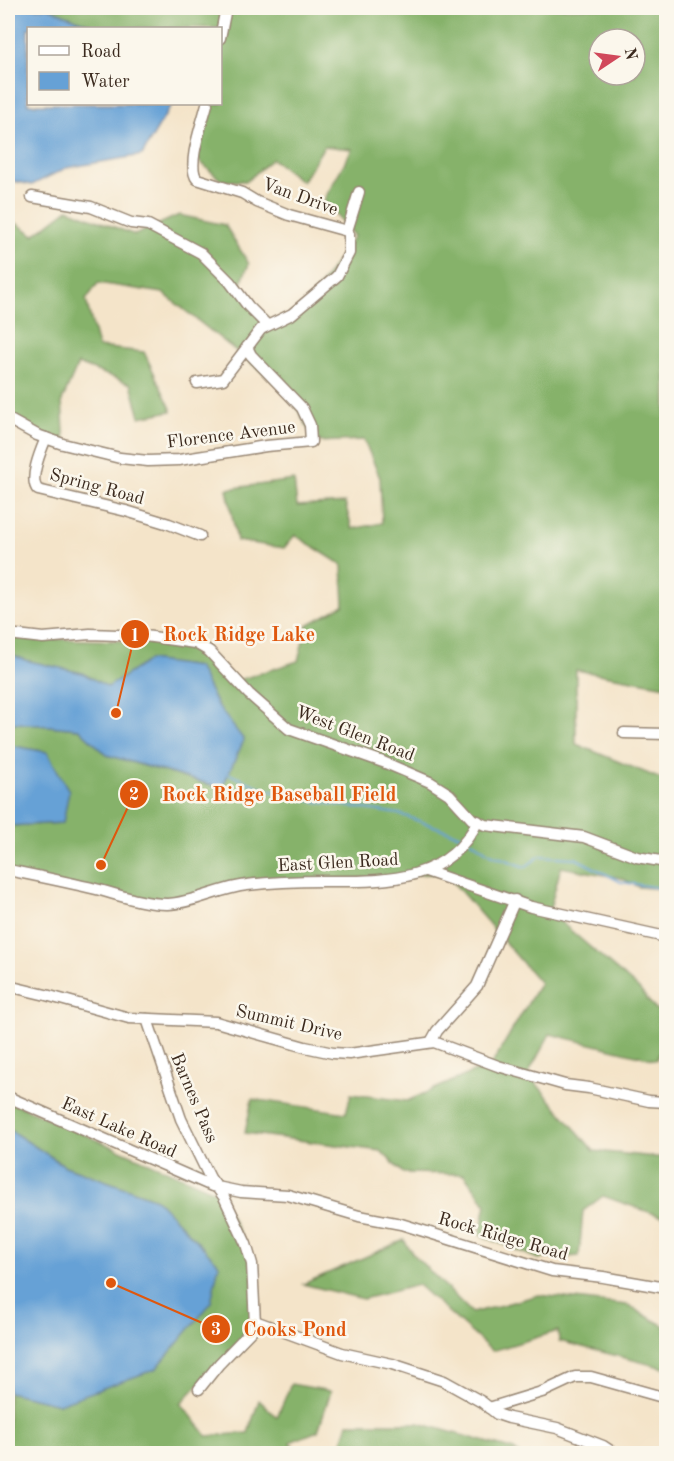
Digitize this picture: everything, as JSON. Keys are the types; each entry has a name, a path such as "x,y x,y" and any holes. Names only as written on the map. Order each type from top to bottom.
{"street":[{"path":"222,28 226,8"},
{"name":"Van Drive","path":"197,383 223,379 256,334 267,325 292,314 337,276 349,253 347,231 289,215 242,193 200,181 193,173 192,162 207,105"},
{"path":"347,231 358,192"},
{"path":"32,197 91,207 131,223 147,225 201,253 267,325"},
{"name":"Florence Avenue","path":"8,419 46,438 120,458 148,461 179,460 266,446 311,442 310,425 302,408 251,355 247,347"},
{"name":"Spring Road","path":"46,438 34,480 38,490 126,511 200,536"},
{"name":"West Glen Road","path":"8,634 43,638 90,634 145,636 195,643 209,651 250,695 289,729 409,772 430,782 449,794 472,819 485,825 584,837 637,857 666,862"},
{"path":"624,733 666,734"},
{"path":"426,871 446,859 465,843 478,821"},
{"name":"East Glen Road","path":"8,870 144,901 167,904 188,901 244,885 296,881 377,882 406,878 426,871 558,913 666,937"},
{"path":"431,1042 437,1031 477,986 515,900"},
{"name":"Summit Drive","path":"8,986 46,994 129,1018 216,1022 333,1053 349,1054 431,1042 498,1066 565,1085 649,1101 666,1102"},
{"name":"Barnes Pass","path":"147,1019 182,1119 210,1178 237,1224 252,1264 255,1321"},
{"name":"East Lake Road","path":"8,1097 193,1180 241,1192 288,1195 359,1216 401,1224"},
{"name":"Rock Ridge Road","path":"401,1224 552,1271 666,1288"},
{"path":"198,1389 219,1364 247,1338 255,1321 342,1353 373,1359 444,1381 497,1414 557,1428 603,1446 615,1454"},
{"path":"489,1408 545,1391 576,1377 591,1377 666,1398"}],"green space":[{"path":"48,8 666,8 666,686 576,670 576,744 666,781 666,889 639,887 621,878 561,867 549,912 638,988 656,1010 666,1011 666,1040 656,1060 550,1034 528,1074 594,1151 666,1158 666,1218 603,1196 583,1211 579,1256 538,1259 480,1235 486,1204 464,1174 403,1173 381,1151 245,1133 252,1099 346,1113 351,1094 407,1101 492,1064 540,983 445,873 258,884 166,905 8,874 8,826 63,823 47,752 8,745 8,722 79,729 107,755 221,788 243,740 217,705 198,667 149,660 108,688 82,673 25,660 8,653 8,633 19,638 192,643 233,682 298,661 307,625 344,605 342,565 295,535 284,548 237,541 227,489 294,480 297,506 345,503 352,529 382,523 380,478 364,440 315,442 289,393 163,293 98,283 86,300 98,347 144,352 172,411 140,417 131,384 78,364 62,401 65,445 8,418 8,218 34,235 68,209 135,235 179,215 225,225 249,264 239,287 273,324 306,306 354,236 324,200 352,149 324,146 302,182 272,159 247,181 222,181 198,160 208,105 222,105 222,27 96,27"},
{"path":"8,1101 219,1193 253,1259 254,1327 181,1403 207,1436 248,1433 259,1400 277,1417 291,1384 331,1391 318,1431 290,1442 299,1453 8,1453 8,1392 59,1404 156,1199 65,1166 8,1129"},
{"path":"404,1240 412,1253 472,1313 539,1295 627,1305 666,1327 666,1367 559,1341 558,1331 492,1351 418,1285 363,1299 303,1284"},
{"path":"348,1423 419,1423 518,1453 339,1453"}],"water":[{"path":"8,8 48,8 96,27 27,27 27,105 171,105 142,155 66,168 32,185 8,180"},
{"path":"8,653 25,660 82,673 108,687 149,660 198,667 217,705 244,740 222,788 107,755 79,729 8,722"},
{"path":"8,745 47,752 69,791 63,823 8,826"},
{"path":"8,1129 65,1166 156,1199 219,1264 211,1303 156,1369 59,1404 8,1392"}],"waterway":[{"path":"229,774 267,790 305,800 399,814 462,836"},
{"path":"470,840 490,854 525,867 540,856 575,858 621,882 666,889"}],"place":[{"name":"Rock Ridge Lake","path":"116,713"},
{"name":"Rock Ridge Baseball Field","path":"101,865"},
{"name":"Cooks Pond","path":"111,1283"}]}
